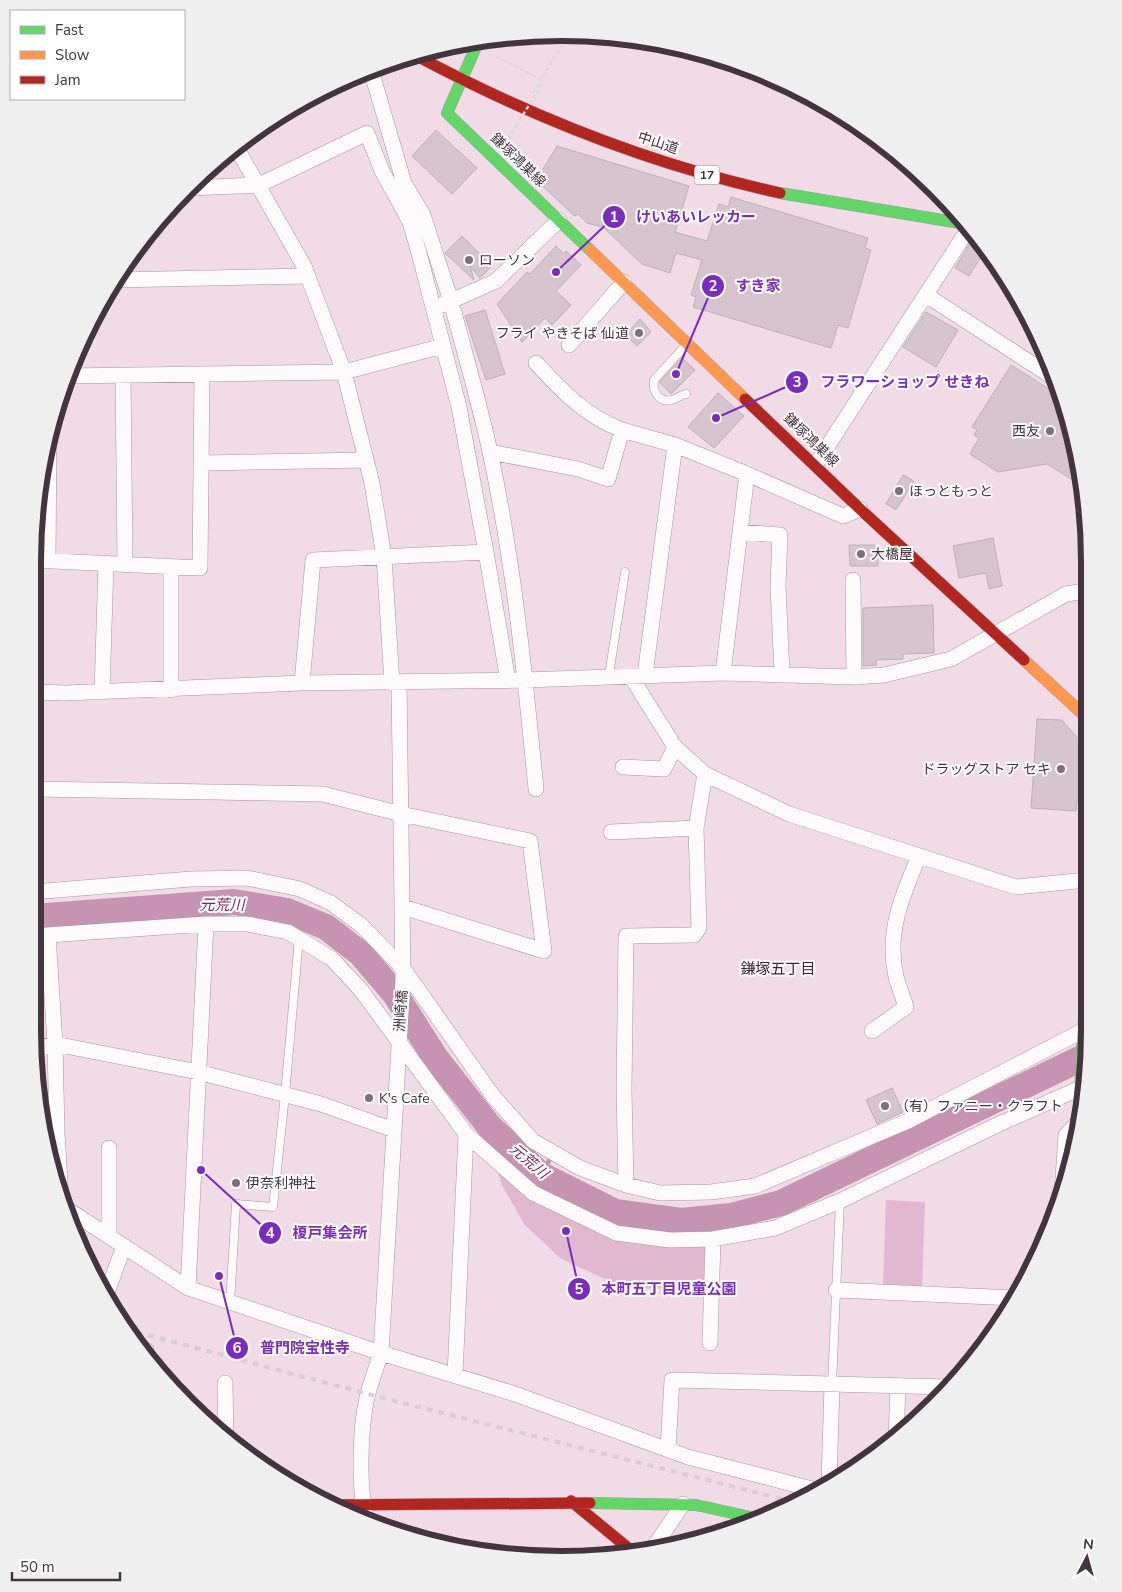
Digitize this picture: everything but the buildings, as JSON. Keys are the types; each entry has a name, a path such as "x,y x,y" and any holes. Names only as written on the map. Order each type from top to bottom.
{"main road":[{"name":"鎌塚鴻巣線","path":"475,49 446,113 816,464 860,509 1081,712"},
{"name":"中山道","path":"423,60 461,81 610,144 705,174 796,197 955,222"},
{"path":"572,1501 595,1524 625,1546"},
{"path":"349,1505 572,1501 682,1504 746,1516"}],"street":[{"path":"373,77 404,183 423,214 451,301 490,452 508,554 525,680 536,789"},
{"path":"199,188 259,185 367,133 382,171 410,222 434,308 459,407 508,681"},
{"name":"洲崎橋","path":"240,153 308,276 344,372 366,460 384,556 395,683 401,814 403,973 381,1353 368,1394 363,1427 362,1505 364,1512"},
{"path":"434,308 496,281 559,220"},
{"path":"816,464 965,234"},
{"path":"124,280 308,276"},
{"path":"569,345 624,282"},
{"path":"926,295 1045,372"},
{"path":"76,376 344,372 443,346"},
{"path":"536,363 568,398 599,421 674,446 747,474 843,516 860,509"},
{"path":"41,560 200,568 202,374"},
{"path":"123,375 125,564"},
{"path":"490,452 578,469 608,479 622,430"},
{"path":"674,446 638,676 675,747 704,774 790,814 1016,887 1081,881"},
{"path":"201,462 366,460"},
{"path":"724,673 747,474"},
{"path":"42,536 43,518"},
{"path":"740,532 780,535 778,586 782,674"},
{"path":"302,683 313,560 486,552"},
{"path":"102,692 106,563"},
{"path":"170,690 171,567"},
{"path":"853,580 854,677"},
{"path":"41,692 170,690 302,683 508,681 724,673 854,677 884,675 951,658 997,635 1066,594 1081,591"},
{"path":"623,767 664,769 675,747"},
{"path":"626,1185 624,1090 626,936 694,935 699,928 696,828 704,774"},
{"path":"41,789 323,794 401,814 530,841 544,951 403,907"},
{"path":"611,832 696,828"},
{"path":"872,1031 906,1007 896,977 892,944 900,902 919,856"},
{"path":"41,891 191,879 247,878 300,888 331,903 361,925 403,973 493,1096 533,1141 580,1168 626,1185 660,1193 710,1192 756,1186 908,1121 1081,1033"},
{"path":"41,936 206,924 247,924 288,932 332,959 362,990 399,1044 466,1134 533,1193 616,1233 670,1240 714,1240 775,1228 840,1201 1077,1088"},
{"path":"188,1288 206,924"},
{"path":"41,943 55,1044 59,1166"},
{"path":"41,1047 55,1044 198,1072 321,1104 394,1130"},
{"path":"1064,1161 1066,1135 1071,1129"},
{"path":"455,1375 466,1134"},
{"path":"109,1148 109,1236"},
{"path":"75,1214 188,1288 381,1353 515,1394 688,1457 808,1488"},
{"path":"710,1343 714,1240"},
{"path":"109,1287 124,1246"},
{"path":"836,1290 1007,1298"},
{"path":"668,1450 672,1380 940,1387"},
{"path":"225,1383 226,1428"},
{"path":"829,1476 832,1385"},
{"path":"896,1428 898,1387"},
{"path":"657,1542 682,1504"}],"lane":[{"path":"686,394 670,401 663,400 654,392 653,386 654,380 688,342"},
{"path":"609,676 625,572"},
{"path":"230,1303 236,1204 273,1207 299,938"},
{"path":"832,1385 840,1201"}],"path":[{"path":"532,94 564,41"},
{"path":"497,57 544,81 502,150"}],"shaded area":[{"path":"497,1169 531,1197 562,1215 619,1238 705,1243 709,1281 687,1285 687,1290 622,1287 560,1258 524,1224 502,1185"},
{"path":"886,1200 925,1202 922,1288 883,1286"}],"waterway":[{"name":"元荒川","path":"41,916 234,902 287,911 326,927 361,954 395,994 435,1057 489,1126 541,1175 615,1212 681,1221 731,1216 781,1203 1080,1059"},
{"path":"541,1175 550,1159"}],"railway":[{"path":"138,1333 368,1394 785,1500"}],"traffic: fast":[{"path":"475,49 447,113 590,250"},
{"path":"780,193 955,222"},
{"path":"590,1503 696,1505 746,1516"}],"traffic: slow":[{"path":"590,250 745,399"},
{"path":"1024,660 1081,712"}],"traffic: jam":[{"path":"424,60 503,99 593,137 685,168 732,182 780,193"},
{"path":"745,399 860,509 1024,660"},
{"path":"571,1501 626,1546"},
{"path":"348,1505 590,1503"}],"place":[{"name":"ローソン","path":"469,260"},
{"name":"けいあいレッカー","path":"556,272"},
{"name":"フライ やきそば 仙道","path":"639,333"},
{"name":"すき家","path":"676,374"},
{"name":"フラワーショップ せきね","path":"716,418"},
{"name":"西友","path":"1050,431"},
{"name":"ほっともっと","path":"899,491"},
{"name":"大橋屋","path":"861,554"},
{"name":"ドラッグストア セキ","path":"1061,769"},
{"name":"K's Cafe","path":"369,1098"},
{"name":"（有）ファニー・クラフト","path":"885,1106"},
{"name":"榎戸集会所","path":"201,1170"},
{"name":"伊奈利神社","path":"236,1183"},
{"name":"本町五丁目児童公園","path":"566,1231"},
{"name":"普門院宝性寺","path":"219,1276"}],"district":[{"name":"鎌塚五丁目","path":"778,969"}]}
